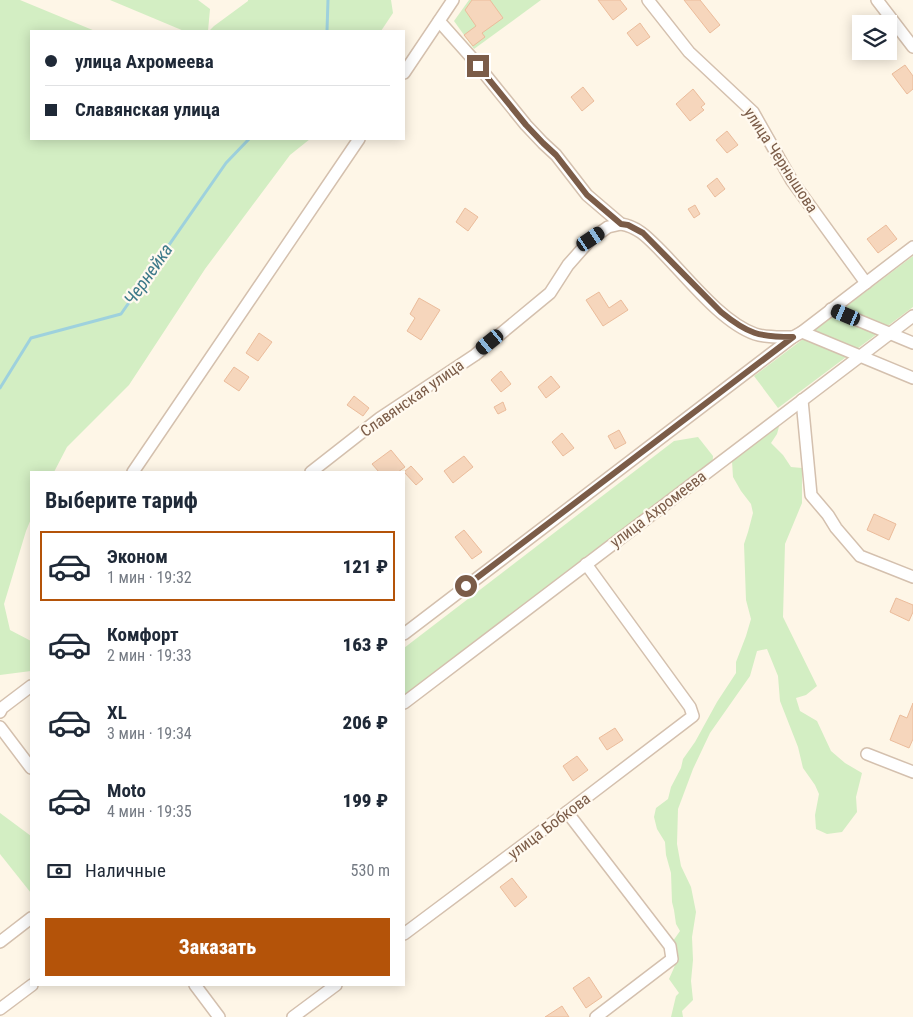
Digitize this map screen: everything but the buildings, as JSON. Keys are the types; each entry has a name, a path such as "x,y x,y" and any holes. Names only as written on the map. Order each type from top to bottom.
{"street":[{"path":"405,71 453,0"},
{"name":"улица Чернышова","path":"648,0 689,52 753,112 792,181 866,282"},
{"path":"877,0 913,48"},
{"path":"439,21 526,125 556,155 587,195 621,224 628,225 643,233 734,323 756,334 773,337 797,334 860,356 913,378"},
{"path":"134,471 358,140"},
{"name":"Славянская улица","path":"312,471 380,418 475,355 550,293 568,265 591,239 608,227 621,224"},
{"path":"405,633 913,247"},
{"path":"831,309 913,343"},
{"name":"улица Ахромеева","path":"405,702 913,316"},
{"path":"802,400 811,494 860,556 913,577"},
{"name":"улица Бобкова","path":"405,933 693,716 690,707 586,564"},
{"path":"0,712 2,708 30,687"},
{"path":"0,728 30,767"},
{"path":"867,754 913,772"},
{"path":"567,812 670,946 672,959 601,1015"},
{"path":"0,942 30,919"},
{"path":"0,1009 31,986"},
{"path":"196,986 220,1017"},
{"path":"293,1017 335,986"}],"green space":[{"path":"0,0 20,0 93,30 30,30 30,140 309,140 290,155 205,269 129,385 67,447 55,471 30,471 30,521 4,604 10,630 30,640 30,671 0,675"},
{"path":"110,0 198,0 210,9 208,30 182,30"},
{"path":"391,0 393,13 382,30 210,30 248,1"},
{"path":"469,0 541,0 474,49 454,21"},
{"path":"913,256 913,307 778,408 754,376"},
{"path":"781,419 777,434 771,443 783,455 791,467 802,468 802,503 785,544 783,617 817,686 806,695 796,698 800,711 817,721 831,751 845,763 862,773 856,797 857,812 842,832 827,834 816,829 815,815 819,794 803,768 798,747 780,701 778,676 767,649 757,651 750,676 710,733 693,769 678,809 677,844 681,866 691,887 696,912 692,937 693,960 691,981 693,1000 682,1011 683,1017 671,1017 676,996 679,993 669,979 677,956 673,941 680,931 676,924 672,902 671,873 665,842 657,829 654,817 656,808 668,799 683,759 736,673 736,662 751,619 746,600 744,544 753,513 751,504 733,477 733,456"},
{"path":"698,437 713,456 712,471 405,702 405,647 674,441"},
{"path":"0,813 30,835 30,892 0,854"}],"waterway":[{"name":"Чернейка","path":"327,30 328,0"},
{"name":"Чернейка","path":"0,388 31,338 121,314 226,163 248,140"}],"route":[{"path":"466,586 793,337 773,337 756,334 734,323 721,312 643,233 628,225 621,224 587,195 556,155 526,125 478,66"}]}
